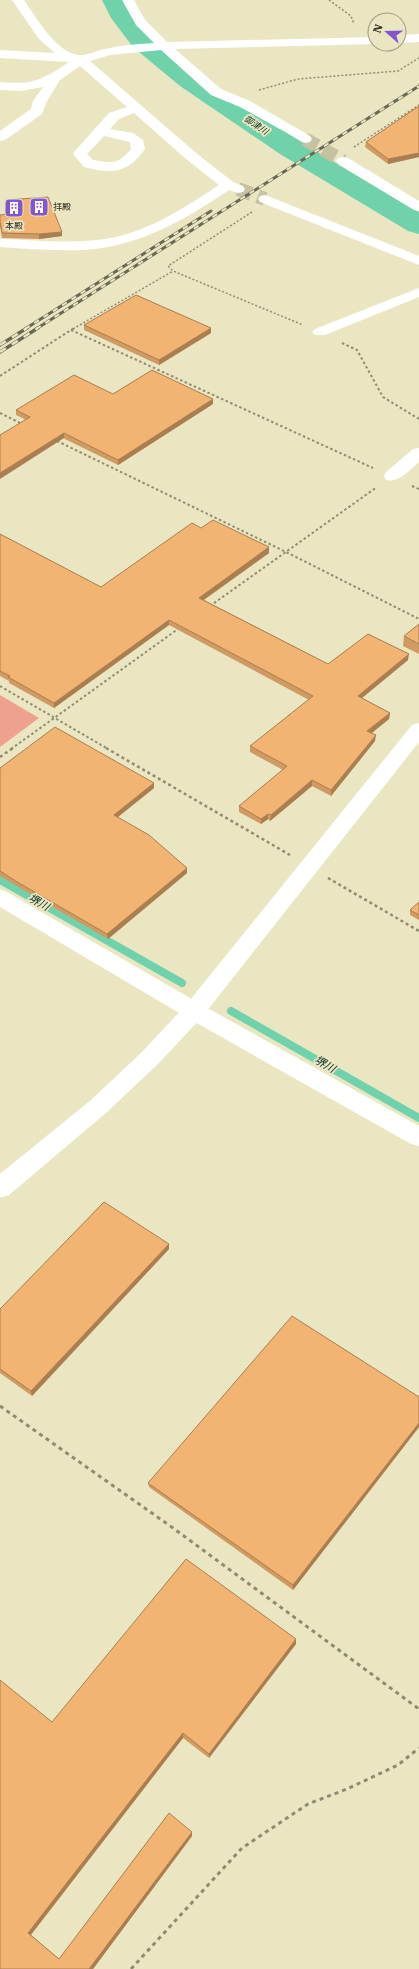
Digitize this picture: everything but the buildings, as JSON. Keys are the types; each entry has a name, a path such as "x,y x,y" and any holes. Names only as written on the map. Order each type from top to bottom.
{"street":[{"path":"0,243 98,244 128,238 158,228 232,187 137,108 75,59 43,37 18,0"},
{"path":"128,0 140,22 159,46 216,92 245,104 305,139"},
{"path":"407,39 419,38"},
{"path":"0,54 75,59 119,50 159,46 216,43 367,41"},
{"path":"2,100 50,80 75,59"},
{"path":"0,86 24,86 50,80"},
{"path":"0,136 37,112 40,101 50,80"},
{"path":"100,131 114,116 137,108"},
{"path":"343,161 419,207"},
{"path":"267,200 419,260"},
{"path":"320,332 419,292"},
{"path":"392,476 419,453"},
{"path":"0,1188 100,1106 150,1058 194,1011 419,729"},
{"path":"0,897 194,1011 419,1137"}],"path":[{"path":"329,0 351,16 361,41"},
{"path":"234,100 243,95 298,79 398,71 419,58"},
{"path":"353,147 419,105"},
{"path":"403,115 408,119"},
{"path":"0,376 71,330 173,270 168,266 267,200"},
{"path":"71,330 419,489"},
{"path":"0,413 29,427"},
{"path":"50,438 286,552 419,619"},
{"path":"209,607 392,476"},
{"path":"0,757 183,625"},
{"path":"0,686 419,931"},
{"path":"0,1406 173,1528 419,1709"},
{"path":"131,1969 242,1848 308,1804 347,1789 398,1765 419,1748"}],"shaded area":[{"path":"0,695 39,718 0,747"}],"waterway":[{"name":"御津川","path":"115,0 124,18 142,41 189,80 290,148 419,225"},
{"name":"堺川","path":"0,880 182,983"},
{"name":"堺川","path":"231,1011 419,1118"}],"tunnel":[{"path":"305,139 343,161"},
{"path":"238,189 265,199"}],"railway":[{"path":"36,329 419,86"},
{"path":"25,329 211,211"},
{"path":"0,345 27,328"},
{"path":"0,352 38,328"}],"place":[{"name":"拝殿","path":"39,207"},
{"name":"本殿","path":"14,208"}]}
